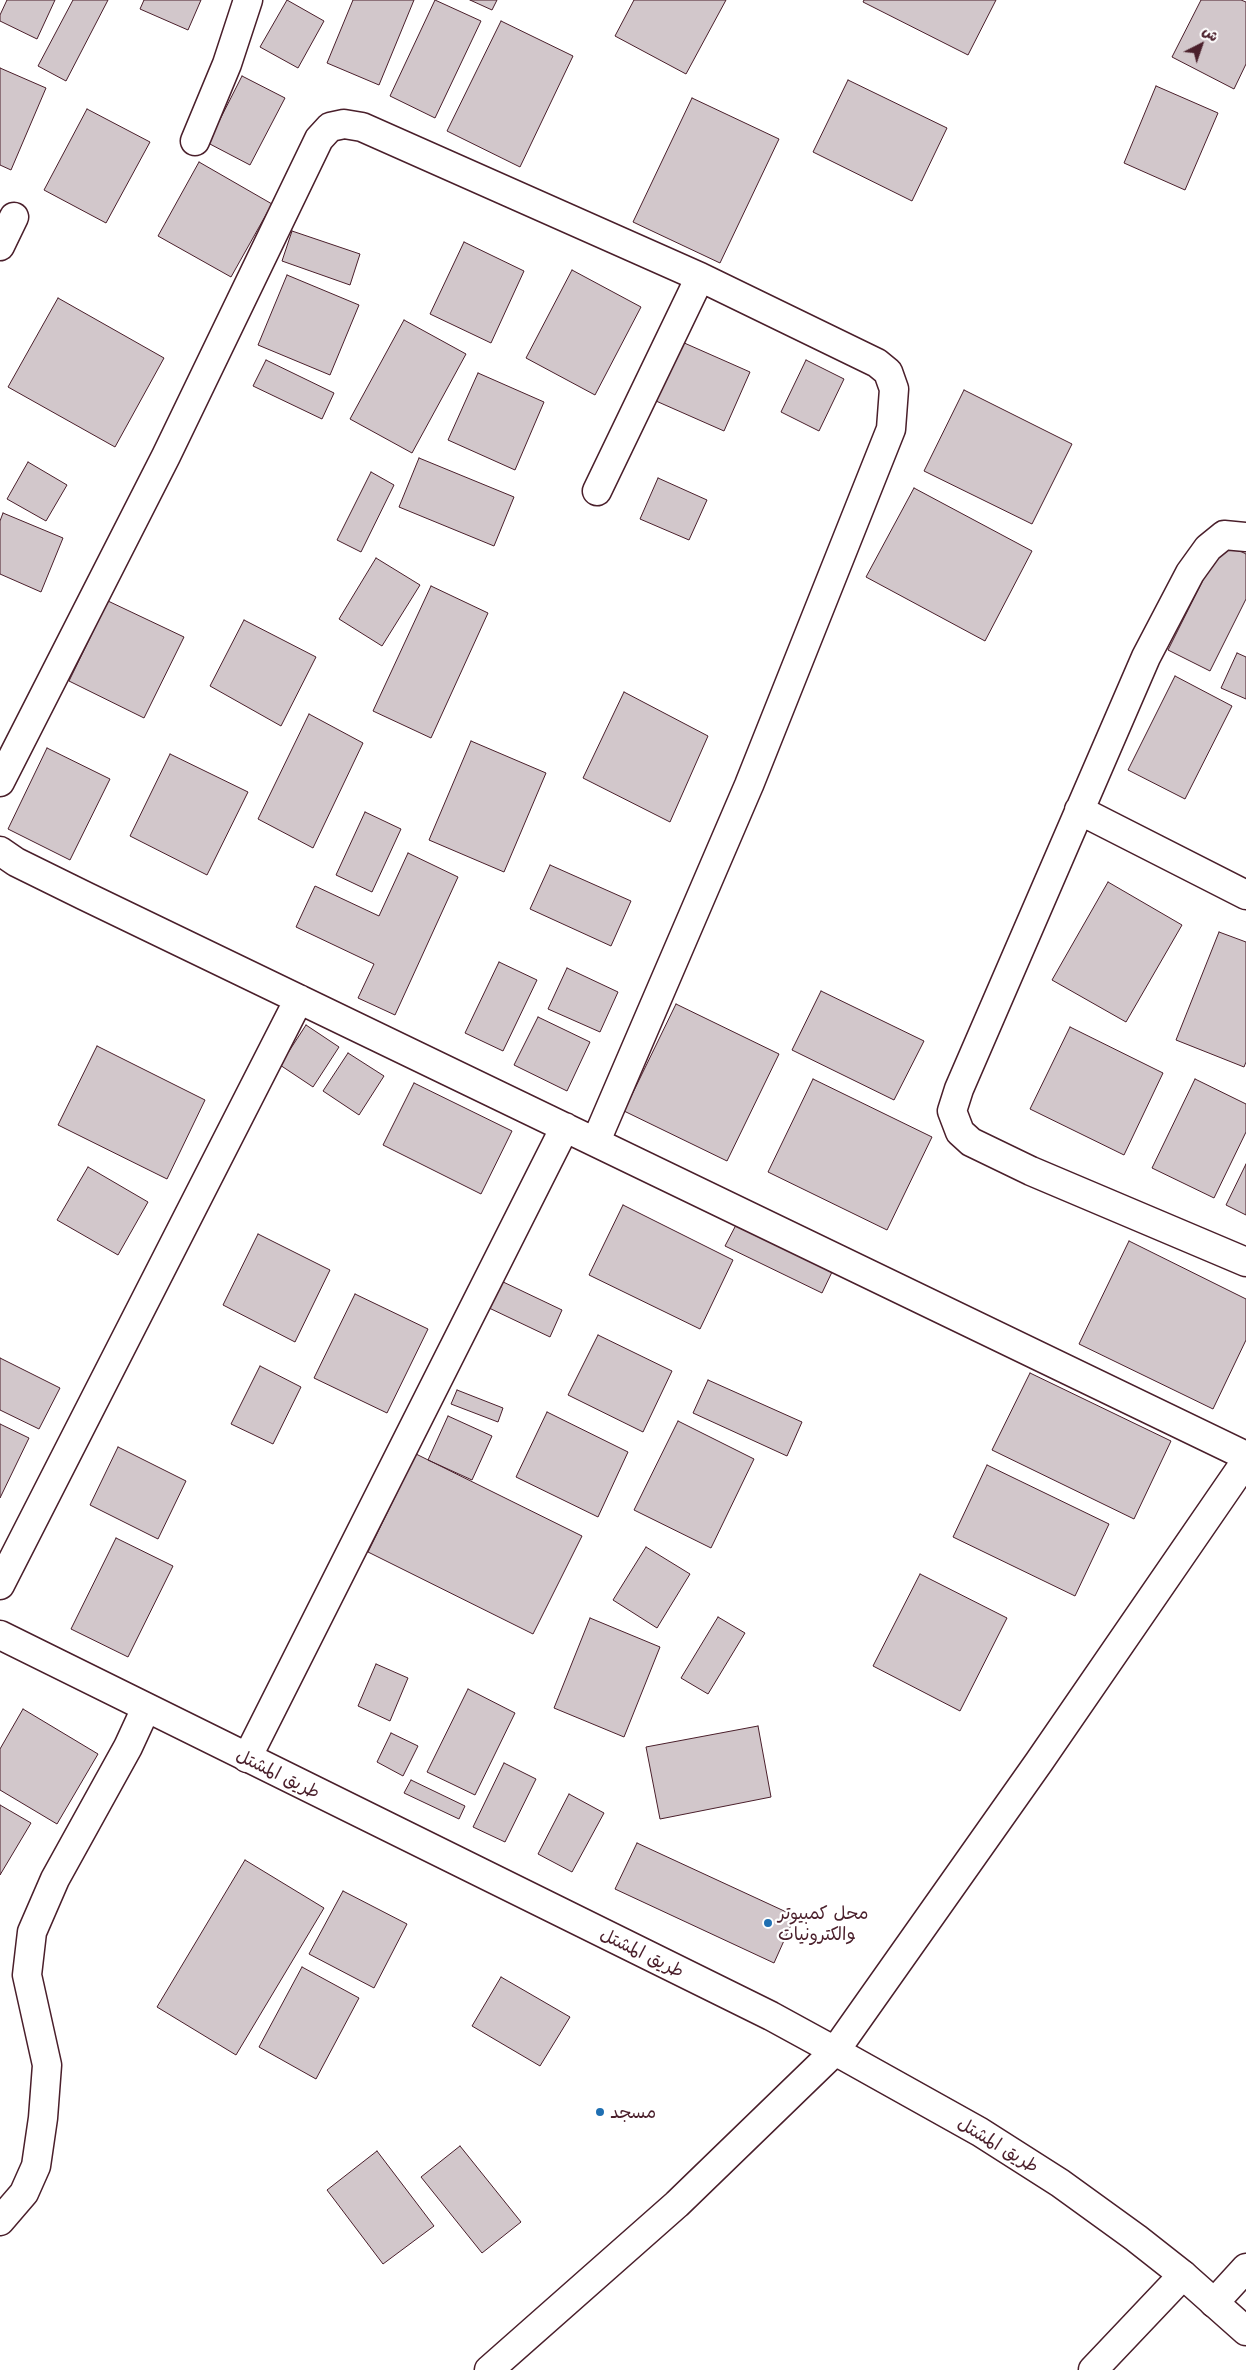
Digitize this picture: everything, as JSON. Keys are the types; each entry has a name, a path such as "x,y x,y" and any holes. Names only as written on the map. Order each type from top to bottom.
{"street":[{"path":"195,141 227,64 248,0"},
{"path":"0,782 166,456 319,138 330,127 344,124 362,127 700,277 877,363 888,372 894,389 891,429 749,785 596,1142"},
{"path":"0,246 14,217"},
{"path":"597,491 700,277"},
{"path":"1246,537 1224,535 1208,548 1190,573 1146,657 959,1089 952,1111 960,1132 971,1142 1032,1171 1246,1262"},
{"path":"1079,810 1246,895"},
{"path":"0,851 16,862 1246,1456"},
{"path":"0,1585 299,999"},
{"path":"246,1758 565,1127"},
{"path":"490,2370 677,2204 835,2050 1039,1762 1246,1461"},
{"name":"طريق المشتل","path":"3,1643 146,1708 770,2016 835,2050 980,2132 1060,2182 1183,2275 1246,2331"},
{"path":"0,2221 24,2193 36,2166 43,2118 47,2065 27,1975 32,1932 55,1879 128,1747 146,1708"},
{"path":"1214,2303 1246,2268"},
{"path":"1093,2370 1183,2275"}],"building":[{"path":"7,0 55,0 37,39 0,21 0,15"},
{"path":"73,0 108,0 66,81 38,66"},
{"path":"144,0 201,0 188,30 140,9"},
{"path":"287,0 324,21 298,68 260,47"},
{"path":"353,0 414,0 379,85 327,63"},
{"path":"435,0 481,21 435,118 390,96"},
{"path":"470,0 497,0 492,10"},
{"path":"634,0 726,0 686,74 615,36"},
{"path":"864,0 996,0 968,55 863,2"},
{"path":"1201,0 1241,0 1246,2 1246,64 1234,89 1172,57"},
{"path":"501,21 573,56 520,167 447,131"},
{"path":"0,68 46,88 11,170 0,165"},
{"path":"242,76 285,98 250,165 208,143"},
{"path":"848,80 947,128 912,201 813,152"},
{"path":"1156,86 1218,113 1185,190 1124,163"},
{"path":"692,98 779,139 720,263 633,222"},
{"path":"87,109 150,142 106,223 44,190"},
{"path":"199,162 272,204 231,277 158,236"},
{"path":"292,231 360,254 350,285 282,261"},
{"path":"464,242 524,271 491,343 430,314"},
{"path":"572,270 641,307 595,395 526,358"},
{"path":"287,275 359,305 330,375 258,345"},
{"path":"58,298 164,358 115,447 8,387"},
{"path":"404,320 466,354 412,453 350,419"},
{"path":"682,342 750,372 724,431 656,401"},
{"path":"266,360 334,393 322,419 253,386"},
{"path":"806,360 844,379 819,431 781,412"},
{"path":"478,373 544,402 515,470 448,440"},
{"path":"964,390 1072,444 1032,524 924,471"},
{"path":"419,458 514,497 494,546 399,507"},
{"path":"28,462 67,485 46,521 7,499"},
{"path":"371,472 394,485 361,552 337,540"},
{"path":"658,478 707,500 689,540 640,519"},
{"path":"914,488 1032,551 985,641 866,577"},
{"path":"3,513 63,538 41,592 0,574 0,521"},
{"path":"1222,542 1246,554 1246,599 1210,671 1168,650"},
{"path":"376,558 420,585 382,646 339,619"},
{"path":"431,586 488,613 431,738 373,711"},
{"path":"108,601 184,637 144,718 69,681"},
{"path":"244,620 316,657 281,726 210,686"},
{"path":"1237,653 1246,657 1246,699 1221,688"},
{"path":"1175,676 1232,706 1185,799 1128,770"},
{"path":"624,692 708,736 670,822 583,778"},
{"path":"309,714 363,743 313,848 258,819"},
{"path":"471,741 546,773 504,872 429,840"},
{"path":"47,748 110,779 70,860 8,829"},
{"path":"170,754 248,792 207,875 130,836"},
{"path":"365,812 401,829 372,892 336,875"},
{"path":"408,853 458,877 395,1015 358,998 374,964 296,927 315,886 379,916"},
{"path":"550,865 631,901 611,946 530,909"},
{"path":"1108,882 1182,925 1126,1022 1052,980"},
{"path":"1219,932 1246,942 1246,1062 1244,1067 1176,1040"},
{"path":"499,962 537,980 503,1051 465,1033"},
{"path":"567,968 618,992 600,1032 548,1009"},
{"path":"821,991 924,1041 894,1100 792,1050"},
{"path":"676,1004 779,1054 727,1161 624,1111"},
{"path":"538,1017 590,1042 567,1091 514,1065"},
{"path":"306,1025 339,1047 313,1087 280,1065"},
{"path":"1070,1027 1163,1073 1124,1155 1030,1109"},
{"path":"97,1046 205,1100 167,1179 58,1125"},
{"path":"348,1053 384,1076 359,1115 323,1091"},
{"path":"813,1079 932,1137 887,1230 768,1172"},
{"path":"1195,1079 1246,1104 1246,1132 1214,1198 1152,1168"},
{"path":"414,1083 512,1131 481,1194 383,1145"},
{"path":"1246,1164 1246,1215 1226,1205"},
{"path":"88,1167 148,1202 118,1255 57,1220"},
{"path":"623,1205 733,1260 700,1329 589,1275"},
{"path":"736,1225 832,1272 822,1293 725,1246"},
{"path":"258,1234 330,1270 295,1342 223,1305"},
{"path":"1129,1241 1246,1299 1246,1340 1213,1409 1079,1344"},
{"path":"499,1280 562,1310 550,1337 487,1307"},
{"path":"355,1294 428,1329 387,1413 314,1378"},
{"path":"598,1335 672,1371 643,1432 568,1395"},
{"path":"0,1358 60,1388 39,1429 0,1410"},
{"path":"260,1366 301,1387 273,1444 231,1424"},
{"path":"1030,1373 1171,1441 1134,1519 992,1450"},
{"path":"708,1380 802,1422 787,1456 693,1413"},
{"path":"457,1390 503,1408 498,1422 451,1404"},
{"path":"547,1412 628,1452 598,1517 516,1477"},
{"path":"448,1416 492,1436 472,1480 428,1460"},
{"path":"678,1421 754,1459 711,1548 634,1510"},
{"path":"0,1424 29,1438 0,1498"},
{"path":"118,1447 186,1481 158,1539 90,1505"},
{"path":"416,1454 582,1536 533,1634 368,1552"},
{"path":"987,1465 1109,1524 1075,1596 953,1537"},
{"path":"116,1538 173,1566 128,1657 71,1629"},
{"path":"646,1547 690,1574 657,1628 613,1600"},
{"path":"920,1574 1007,1618 960,1711 873,1666"},
{"path":"718,1617 745,1633 708,1694 681,1678"},
{"path":"590,1618 660,1647 624,1737 554,1708"},
{"path":"376,1664 408,1678 390,1721 358,1706"},
{"path":"468,1689 515,1713 475,1795 427,1772"},
{"path":"23,1709 98,1754 57,1824 0,1790 0,1749"},
{"path":"758,1726 771,1797 660,1819 646,1747"},
{"path":"391,1733 418,1746 403,1776 377,1762"},
{"path":"504,1763 536,1779 505,1842 473,1827"},
{"path":"411,1780 465,1806 459,1819 404,1793"},
{"path":"569,1794 604,1813 572,1872 538,1854"},
{"path":"0,1805 31,1823 0,1875"},
{"path":"637,1843 795,1916 774,1963 615,1889"},
{"path":"245,1860 324,1908 236,2055 157,2007"},
{"path":"343,1891 407,1924 374,1988 309,1954"},
{"path":"302,1967 359,1998 316,2079 259,2047"},
{"path":"501,1977 570,2017 540,2066 472,2026"},
{"path":"460,2146 521,2222 482,2253 421,2177"},
{"path":"377,2151 434,2226 383,2264 327,2190"}],"place":[{"name":"محل كمبيوتر والكترونيات","path":"768,1923"},
{"name":"مسجد","path":"600,2112"}]}
